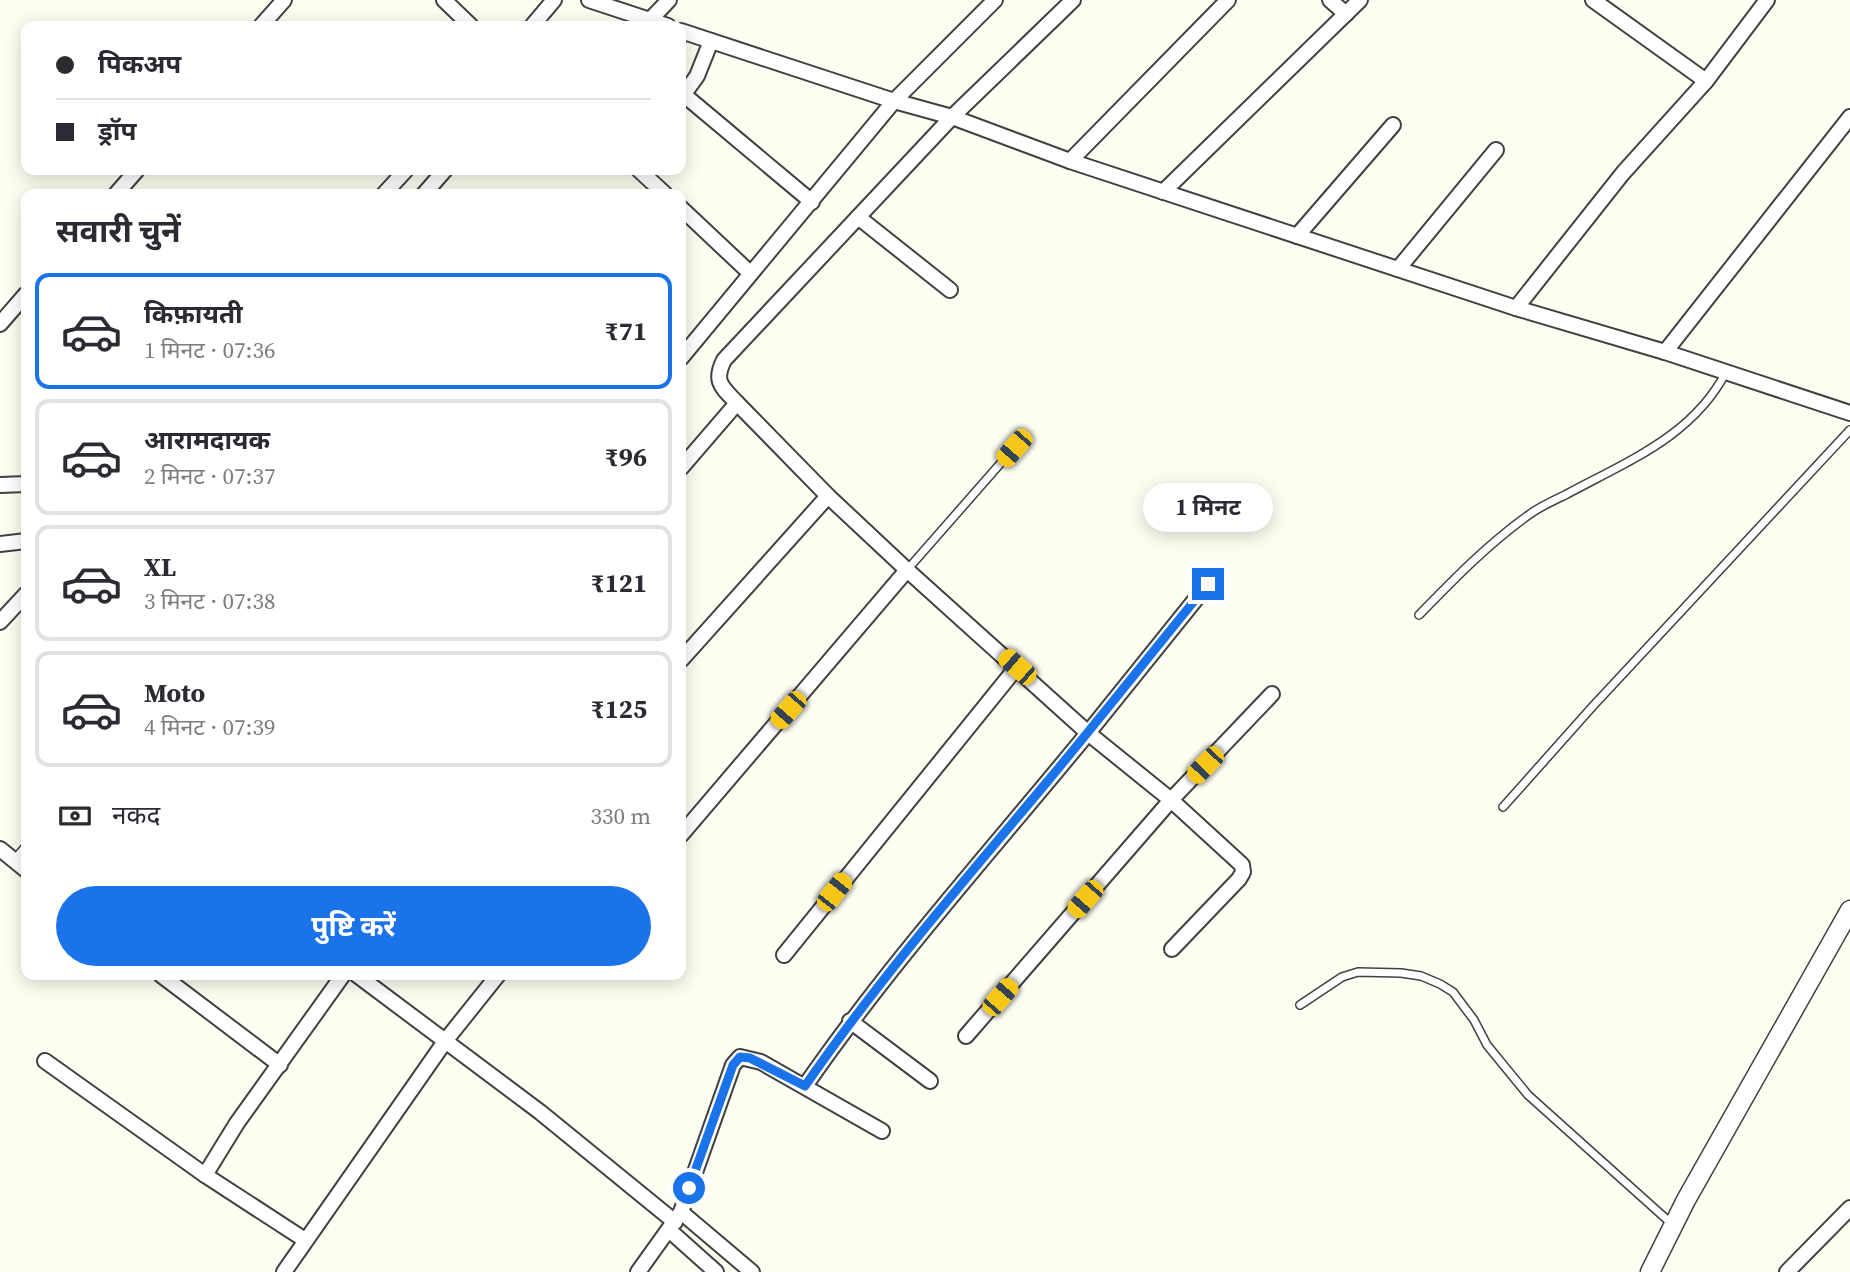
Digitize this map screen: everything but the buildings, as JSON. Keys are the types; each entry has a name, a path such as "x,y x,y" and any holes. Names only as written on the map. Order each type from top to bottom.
{"street":[{"path":"265,21 284,0"},
{"path":"444,0 466,21"},
{"path":"536,21 554,0"},
{"path":"589,0 653,21"},
{"path":"650,20 669,0"},
{"path":"686,352 894,101 995,0"},
{"path":"1073,0 952,117 724,360 718,371 723,388 828,496 1088,733 1171,800 1242,865 1243,872 1239,879 1172,949"},
{"path":"1070,161 1228,0"},
{"path":"1330,0 1346,14"},
{"path":"1163,192 1360,0"},
{"path":"1593,0 1706,81"},
{"path":"1516,308 1623,173 1706,81 1767,0"},
{"path":"686,33 894,101 952,117 1070,161 1516,308 1665,352 1850,413"},
{"path":"686,91 697,76 711,41"},
{"path":"686,99 812,202"},
{"path":"1665,352 1850,117"},
{"path":"1297,236 1393,125"},
{"path":"1398,269 1496,150"},
{"path":"120,189 133,175"},
{"path":"389,189 401,175"},
{"path":"428,189 441,175"},
{"path":"645,175 660,189"},
{"path":"686,213 751,273"},
{"path":"858,217 950,290"},
{"path":"0,324 21,301"},
{"path":"686,462 737,403"},
{"path":"0,485 21,484"},
{"path":"686,654 828,496"},
{"path":"0,544 21,542"},
{"path":"686,829 907,570"},
{"path":"805,1086 850,1021 907,948 1088,733 1208,584"},
{"path":"0,622 21,599"},
{"path":"784,955 1017,667"},
{"path":"966,1036 1171,800 1272,694"},
{"path":"0,849 21,866"},
{"path":"1652,1271 1673,1226 1850,910"},
{"path":"168,980 280,1065"},
{"path":"205,1175 237,1123 340,980"},
{"path":"364,980 540,1112 675,1222 752,1272"},
{"path":"284,1272 446,1040 494,980"},
{"path":"850,1021 930,1081"},
{"path":"638,1272 675,1222 733,1065 740,1057 761,1062 881,1131"},
{"path":"45,1061 205,1175 304,1240"},
{"path":"1787,1272 1847,1217"},
{"path":"675,1222 716,1272"}],"lane":[{"path":"1419,615 1470,563 1532,512 1653,448 1684,427 1715,394 1726,372"},
{"path":"1503,807 1592,706 1850,430"},
{"path":"907,570 1014,448"},
{"path":"14,860 21,852"},
{"path":"1300,1004 1342,977 1358,972 1401,973 1421,976 1440,984 1453,992 1474,1020 1487,1045 1528,1095 1673,1226"}],"route":[{"path":"689,1188 733,1065 740,1057 750,1058 805,1086 850,1021 907,948 1088,733 1208,584"}]}
